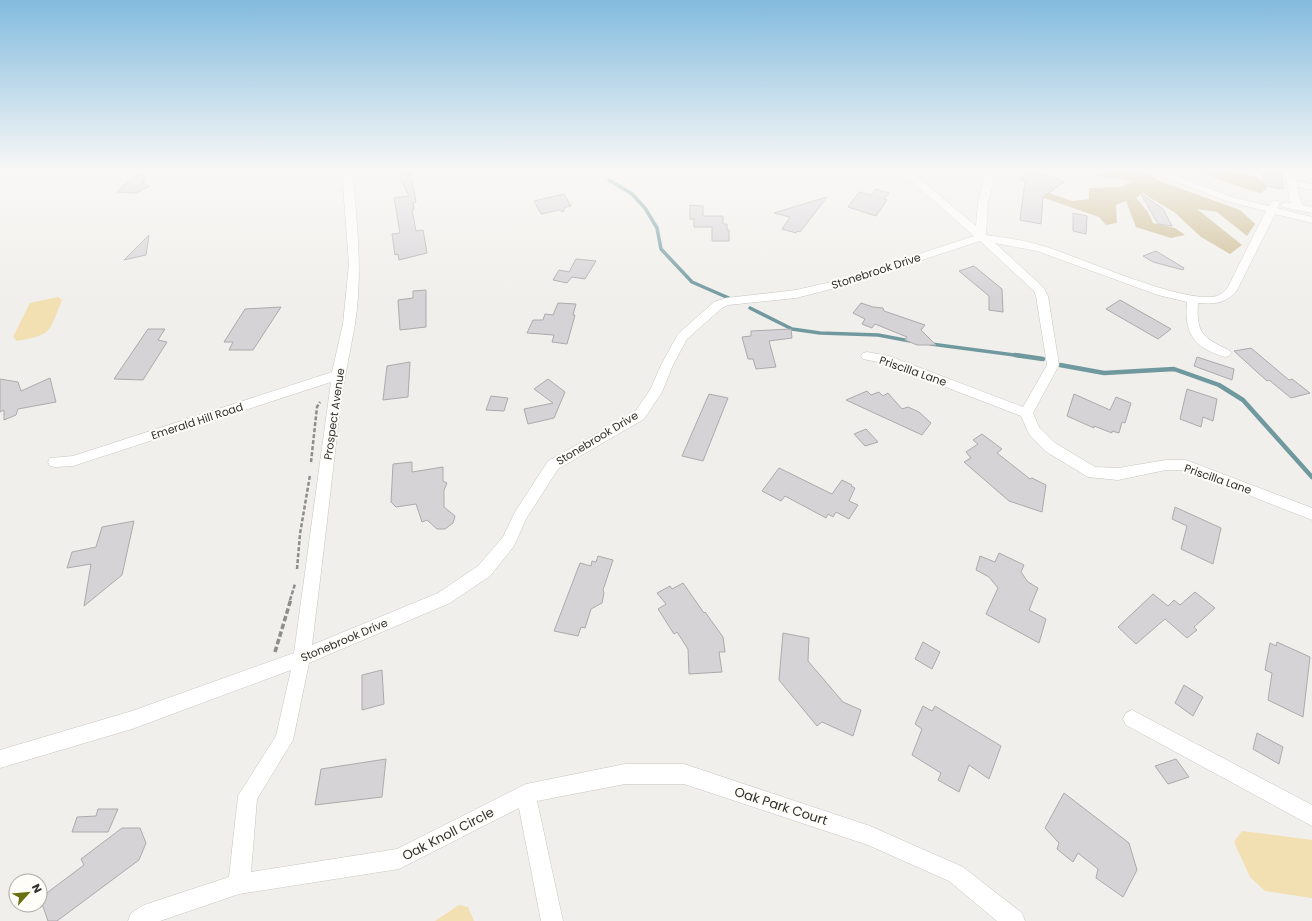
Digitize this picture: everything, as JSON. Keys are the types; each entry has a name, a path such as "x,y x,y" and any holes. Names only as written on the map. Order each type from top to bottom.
{"street":[{"name":"Prospect Avenue","path":"302,658 334,377 349,324 354,264 353,213"},
{"path":"953,213 1033,282 1039,289 1042,296 1053,365 1026,413"},
{"path":"981,213 981,237"},
{"name":"Stonebrook Drive","path":"0,759 132,720 270,670 444,598 484,571 509,540 520,516 553,465 639,416 656,392 667,365 682,337 718,305 734,300 796,294 843,283 981,237 1039,248 1162,292 1193,299 1212,301 1226,296 1233,288 1262,227 1270,213"},
{"path":"1291,213 1312,220"},
{"path":"1193,299 1190,321 1194,334 1206,344 1226,353"},
{"name":"Priscilla Lane","path":"866,356 885,358 1026,413 1034,430 1050,447 1093,473 1118,474 1166,465 1186,465 1312,514"},
{"name":"Emerald Hill Road","path":"55,462 73,461 334,377"},
{"path":"239,884 248,796 284,740 302,658"},
{"path":"1132,719 1312,816"},
{"name":"Oak Park Court","path":"526,794 625,774 684,774 877,839 956,874 1014,921"},
{"path":"526,794 552,921"},
{"name":"Oak Knoll Circle","path":"139,921 152,913 239,884 399,859 526,794"}],"path":[{"path":"297,572 300,534 310,475 317,407 334,377"},
{"path":"270,670 296,580"}],"shaded area":[{"path":"1087,213 1116,213 1117,223 1106,225 1099,217"},
{"path":"1131,213 1148,213 1153,223 1175,228 1185,235 1171,238 1136,227"},
{"path":"1175,213 1202,213 1242,245 1230,254 1201,237"},
{"path":"1218,213 1243,213 1255,224 1247,236"},
{"path":"58,297 62,300 51,326 44,334 17,341 13,337 30,303"},
{"path":"1242,831 1312,840 1312,898 1265,891 1250,877 1234,842"},
{"path":"459,905 468,907 474,921 435,921"}],"building":[{"path":"397,213 413,213 416,231 423,230 427,253 399,260 398,254 395,255 392,234 400,233"},
{"path":"690,213 703,213 703,216 723,216 723,224 727,224 727,230 729,230 729,241 712,241 712,227 694,227 694,219 690,219"},
{"path":"774,213 815,213 800,232 797,231 796,233 782,229 790,217"},
{"path":"867,213 878,213 876,216"},
{"path":"1021,213 1042,213 1041,224 1020,220"},
{"path":"1073,213 1087,216 1086,234 1073,231"},
{"path":"1152,213 1165,213 1172,226 1158,224"},
{"path":"149,235 146,255 124,260"},
{"path":"1156,251 1184,268 1183,270 1153,262 1143,256"},
{"path":"576,259 596,261 585,279 572,277 567,283 553,280 559,270 569,272"},
{"path":"974,266 1002,289 1003,312 989,310 989,296 959,271"},
{"path":"426,290 426,327 400,330 398,300 413,298 413,291"},
{"path":"1120,300 1171,329 1158,339 1106,309"},
{"path":"558,303 576,304 573,315 575,315 567,344 552,342 554,335 527,333 533,320 543,320 545,314 553,315"},
{"path":"861,303 873,307 883,308 884,311 925,325 921,330 936,345 917,345 905,340 907,337 875,324 872,328 862,324 865,319 853,313"},
{"path":"281,307 253,350 229,350 233,342 224,342 245,309"},
{"path":"148,329 165,329 158,340 167,342 143,380 114,379"},
{"path":"791,329 792,338 769,341 776,367 756,369 753,359 748,359 742,337 751,336 751,331"},
{"path":"1251,348 1289,380 1292,379 1310,393 1291,398 1269,380 1267,381 1234,351"},
{"path":"1197,357 1234,369 1232,380 1194,366"},
{"path":"410,362 408,397 383,400 387,366"},
{"path":"50,378 56,402 18,409 16,415 4,420 4,410 0,412 0,379 18,382 21,391"},
{"path":"548,379 565,392 554,418 528,424 524,409 553,403 534,389"},
{"path":"1187,389 1217,399 1213,421 1203,417 1201,427 1180,419"},
{"path":"867,391 871,395 879,392 883,396 888,393 902,409 908,407 919,412 931,423 922,435 846,400"},
{"path":"709,394 728,398 703,461 682,456"},
{"path":"1074,394 1110,410 1116,397 1131,403 1125,423 1122,422 1119,433 1112,431 1112,433 1094,426 1094,428 1067,416"},
{"path":"491,396 508,398 504,411 486,410"},
{"path":"866,429 878,442 865,446 854,434"},
{"path":"982,434 1002,449 997,453 1030,479 1032,478 1046,485 1042,512 1009,501 964,462 971,458 966,452 978,444 973,440"},
{"path":"412,462 412,472 443,467 443,481 447,483 444,490 444,507 455,516 453,523 445,529 437,529 427,520 422,522 416,504 396,507 391,502 393,464"},
{"path":"779,468 832,494 842,480 855,488 849,501 858,505 849,519 836,512 833,517 828,514 826,518 785,496 781,501 762,491"},
{"path":"1175,507 1221,528 1213,564 1181,549 1187,526 1172,519"},
{"path":"134,521 122,575 84,606 91,564 67,568 72,552 96,547 102,527"},
{"path":"999,553 1024,565 1021,572 1028,582 1038,588 1029,610 1046,619 1039,643 986,614 998,588 989,577 976,570 980,556 995,562"},
{"path":"598,556 613,560 603,590 604,593 602,603 591,609 585,628 581,627 578,636 554,631 580,563 591,566 592,561 596,562"},
{"path":"683,583 723,637 725,652 719,652 722,672 689,674 688,649 677,632 674,634 658,609 666,604 657,593 670,586 672,589"},
{"path":"1195,592 1215,608 1194,627 1197,630 1187,638 1165,619 1136,644 1118,627 1153,594 1168,606 1174,600 1180,605"},
{"path":"783,633 809,638 808,661 843,702 861,710 853,736 822,722 817,726 779,680"},
{"path":"923,642 940,652 932,669 915,659"},
{"path":"1277,642 1310,657 1303,717 1268,700 1272,673 1265,670 1270,643 1276,646"},
{"path":"382,670 384,704 362,710 362,675"},
{"path":"1184,685 1203,697 1193,716 1175,703"},
{"path":"923,706 932,711 935,706 1001,746 989,779 969,765 959,792 938,780 941,773 912,755 922,729 915,724"},
{"path":"1257,733 1283,747 1279,764 1253,749"},
{"path":"386,759 382,797 315,805 321,769"},
{"path":"1176,759 1189,777 1168,784 1155,766"},
{"path":"1064,793 1129,843 1137,870 1123,897 1096,878 1098,869 1078,853 1073,862 1057,849 1059,843 1045,828"},
{"path":"98,809 118,809 108,832 72,832 77,817 96,816"},
{"path":"122,828 140,828 146,843 139,860 57,921 48,921 45,913 48,913 48,892 84,865 81,859"}],"waterway":[{"path":"648,213 657,228 661,249 692,282 731,299"},
{"path":"750,308 792,329 820,333 878,335 910,341"},
{"path":"931,344 1022,356"},
{"path":"1015,355 1022,356"},
{"path":"1022,356 1043,359"},
{"path":"1060,365 1104,373 1174,369 1219,385 1243,400 1312,477"}]}
